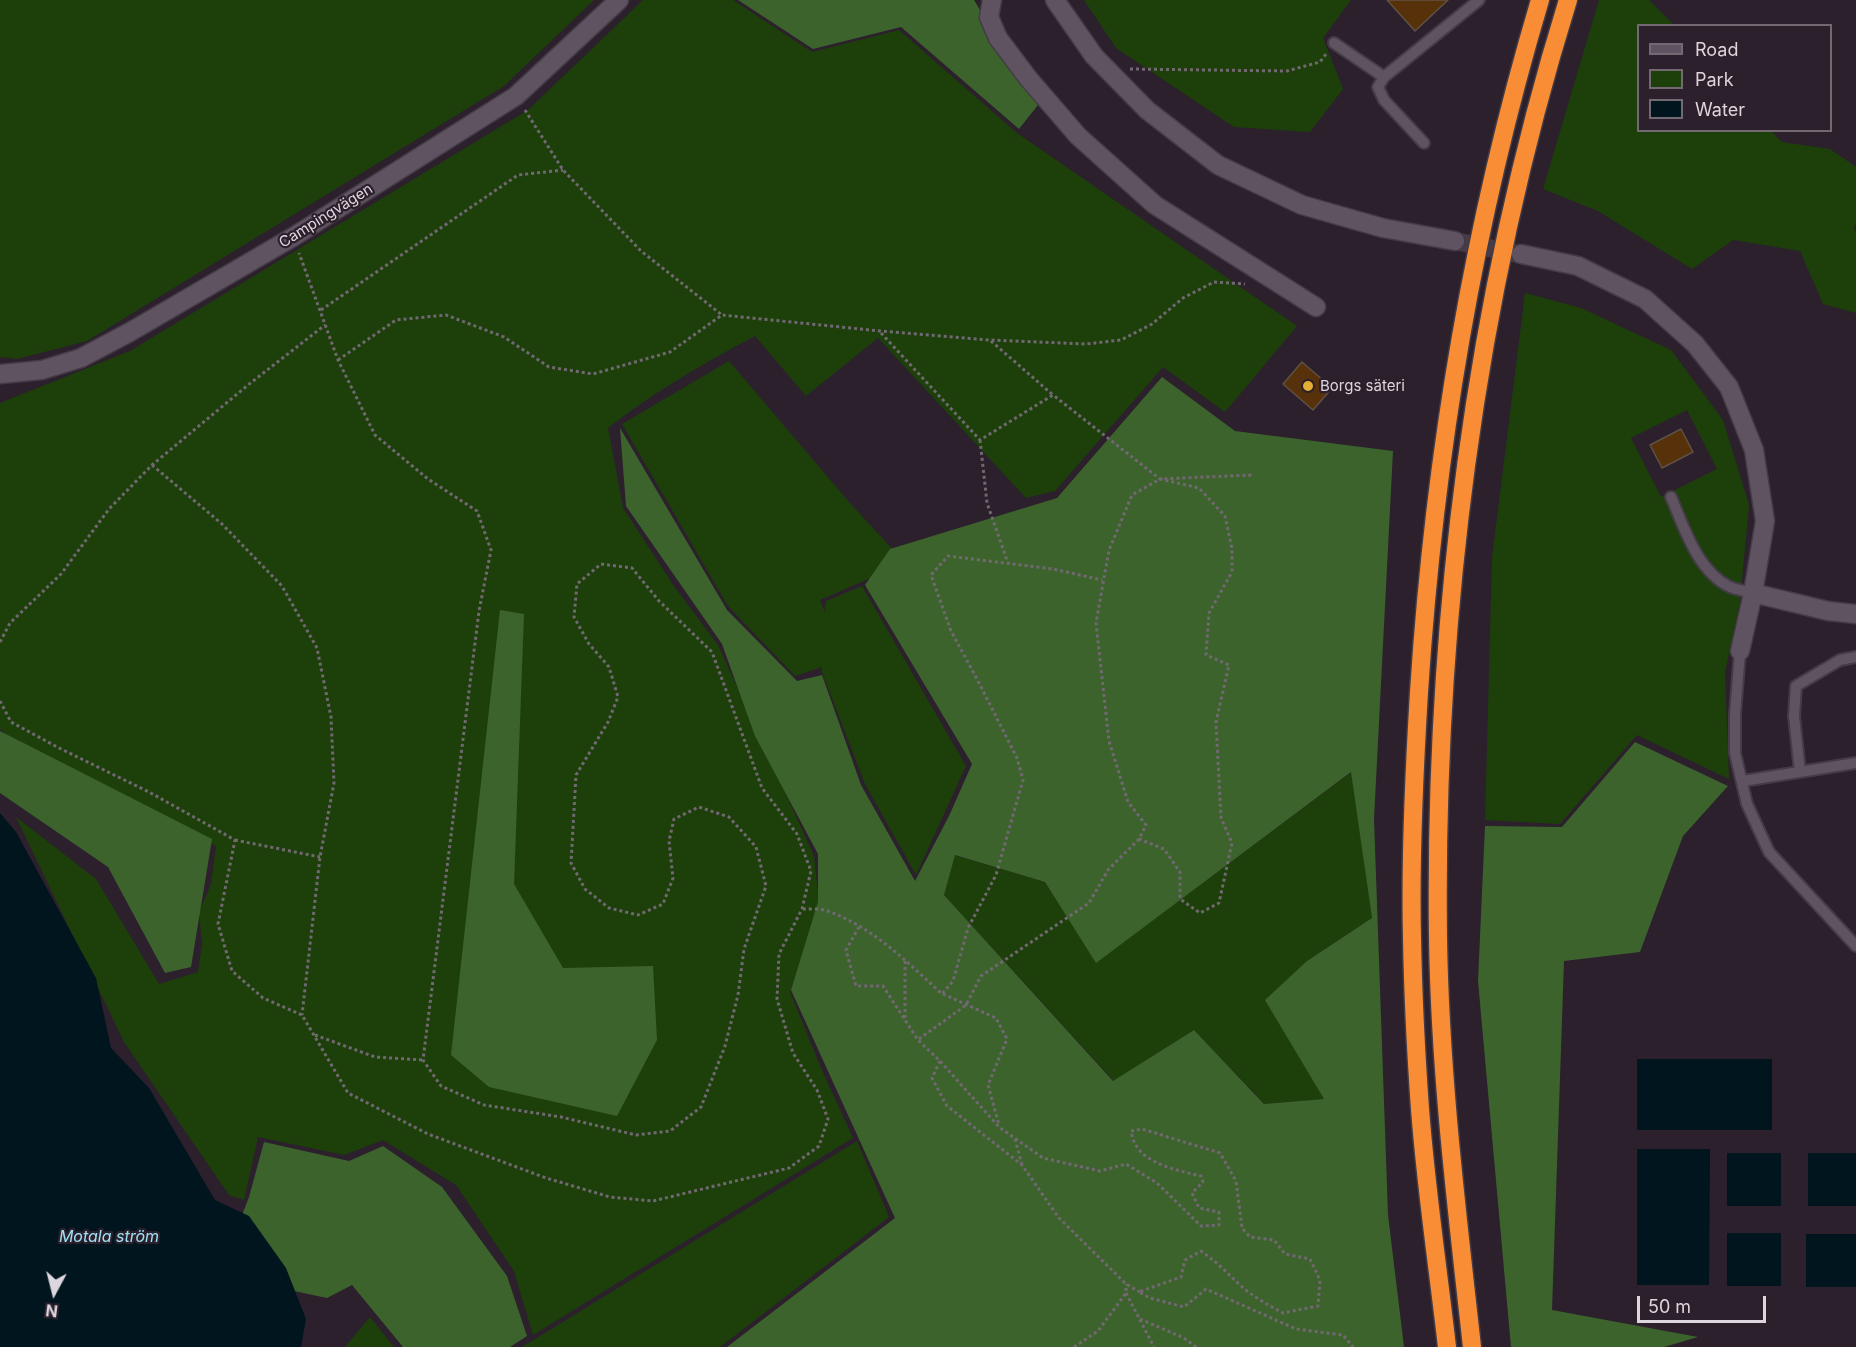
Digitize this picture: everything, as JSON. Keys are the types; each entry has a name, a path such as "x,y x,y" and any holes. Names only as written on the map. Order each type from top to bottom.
{"highway":[{"path":"1447,1347 1420,1110 1412,937 1414,763 1424,614 1448,411 1468,300 1488,199 1540,0"},
{"path":"1473,1347 1446,1106 1438,939 1441,763 1450,617 1474,415 1493,304 1512,209 1553,49 1568,0"}],"street":[{"name":"Campingvägen","path":"0,374 42,370 81,358 293,237 516,96 619,0"},
{"path":"992,0 989,17 998,38 1028,78 1078,136 1155,205 1316,307"},
{"path":"1055,0 1094,56 1106,69 1147,110 1218,165 1302,205 1383,228 1455,241"},
{"path":"1521,254 1578,266 1645,299 1695,344 1729,387 1754,450 1765,521 1753,594 1740,651"},
{"path":"1753,594 1828,611 1856,614"}],"lane":[{"path":"1424,143 1384,100 1378,87 1384,77 1479,0"},
{"path":"1334,43 1384,77"},
{"path":"1671,496 1690,540 1703,562 1719,580 1731,587 1753,594"},
{"path":"1740,651 1734,715 1735,753 1747,804 1769,852 1856,946"},
{"path":"1800,772 1794,716 1796,686 1840,660 1856,657"},
{"path":"1743,781 1856,763"}],"path":[{"path":"1106,69 1287,71 1320,62 1334,43"},
{"path":"516,96 563,170 641,251 722,315 880,332 1086,344 1121,340 1152,324 1183,297 1214,282 1258,286 1269,277"},
{"path":"321,310 518,175 563,170"},
{"path":"235,840 218,924 232,971 264,998 302,1015 348,1093 428,1134 546,1178 610,1197 653,1201 789,1168 819,1146 828,1119 818,1090 793,1053 777,999 779,954 802,909 811,871 797,834 762,788 712,652 659,602 632,568 601,564 577,584 574,617 589,644 609,667 618,697 608,722 576,775 571,863 585,889 609,908 638,915 663,904 673,878 669,841 674,819 699,807 729,818 756,847 766,886 744,949 738,995 725,1046 701,1107 670,1131 636,1135 561,1117 484,1105 441,1086 423,1059 478,623 491,550 477,511 428,479 375,435 338,360 293,237"},
{"path":"338,360 396,320 446,315 504,337 549,367 593,374 670,352 722,315"},
{"path":"0,642 10,623 61,574 109,509 152,465 248,385 326,325"},
{"path":"880,332 980,440 987,504 1008,564"},
{"path":"990,340 1053,395 1160,479 1199,488 1225,516 1232,549 1232,572 1209,613 1206,655 1229,665 1216,722 1221,818 1233,843 1219,903 1200,913 1180,899 1180,873 1164,849 1139,839"},
{"path":"980,440 1053,395"},
{"path":"152,465 222,524 282,586 317,648 331,717 334,783 320,857 302,1015"},
{"path":"918,1040 966,1005 981,976 1089,903 1108,870 1139,839 1146,825 1128,802 1109,741 1096,623 1109,550 1132,495 1160,479 1252,475"},
{"path":"942,994 953,981 968,928 996,875 1023,780 1012,748 951,632 931,575 948,556 1053,569 1102,580"},
{"path":"0,701 11,722 149,792 235,840 320,857"},
{"path":"802,909 829,911 859,927 887,944 942,994 996,1018 1007,1039 988,1085 999,1127"},
{"path":"859,927 846,950 856,986 883,986 918,1040 999,1127 1043,1158 1100,1171 1126,1164 1157,1183 1201,1226 1219,1225 1220,1212 1199,1208 1192,1193 1203,1182 1201,1176 1172,1170 1156,1162 1136,1148 1131,1131 1142,1129 1220,1153 1236,1180 1242,1228 1250,1237 1274,1239 1285,1254 1310,1258 1320,1280 1318,1306 1283,1313 1255,1297 1201,1251 1185,1260 1181,1277 1139,1292 1150,1298 1184,1307 1206,1289 1296,1329 1343,1335 1353,1347"},
{"path":"905,961 905,1019"},
{"path":"315,1035 375,1057 423,1059"},
{"path":"940,1061 932,1078 947,1106 1022,1165 1059,1218 1126,1284 1150,1298"},
{"path":"1015,1137 1022,1165"},
{"path":"1126,1284 1126,1293 1154,1347"},
{"path":"1074,1347 1098,1331 1126,1293"},
{"path":"1140,1319 1184,1338 1196,1347"}],"green space":[{"path":"0,0 594,0 504,86 87,341 17,359 0,357"},
{"path":"643,0 733,0 812,52 899,30 1017,133 1297,326 1225,412 1163,367 1055,491 1026,498 878,338 806,396 755,336 643,402 608,428 623,508 676,589 718,645 814,856 819,905 790,992 853,1138 533,1335 514,1271 456,1185 383,1140 344,1155 258,1137 244,1200 229,1195 124,1042 16,817 96,879 159,984 198,972 202,944 199,912 211,884 216,846 0,729 0,403 130,351 528,110"},
{"path":"738,0 974,0 1038,105 1019,129 901,27 813,49"},
{"path":"1084,0 1351,0 1323,38 1343,89 1310,132 1234,127 1116,48"},
{"path":"1599,0 1649,0 1673,24 1637,24 1637,132 1772,132 1782,142 1830,149 1856,167 1854,230 1856,232 1856,313 1823,304 1800,251 1733,240 1692,269 1598,211 1543,189"},
{"path":"1525,293 1581,308 1671,350 1723,420 1749,505 1740,601 1725,672 1729,779 1637,735 1560,824 1485,820 1492,558","holes":["1687,410 1717,469 1661,497 1631,438"]},
{"path":"729,361 849,502 905,563 820,600 825,612 826,601 862,586 966,766 916,875 865,784 822,667 795,676 728,606 622,424"},
{"path":"1162,377 1235,431 1393,451 1374,819 1388,1215 1404,1347 727,1347 895,1218 791,990 818,902 818,854 755,736 722,644 626,506 620,428 727,610 797,681 822,675 861,785 915,881 949,816 972,764 865,585 890,549 1057,498","holes":["1351,772 1372,918 1307,961 1265,1000 1324,1099 1264,1104 1194,1030 1113,1081 944,895 955,855 1045,882 1096,963"]},
{"path":"500,610 524,614 514,884 563,968 653,966 657,1040 617,1116 489,1087 451,1055"},
{"path":"0,731 212,839 191,967 165,973 108,867 0,793"},
{"path":"1635,742 1728,786 1683,836 1640,952 1564,961 1552,1310 1698,1337 1664,1347 1511,1347 1478,981 1485,826 1562,827"},
{"path":"1352,772 1372,918 1307,961 1307,1068 1325,1099 1265,1104 1194,1030 1114,1081 944,895 954,855 1045,882 1096,962"},
{"path":"857,1141 889,1217 720,1347 522,1347"},
{"path":"264,1142 349,1161 383,1146 442,1187 507,1276 527,1336 510,1347 403,1347 352,1285 327,1298 219,1275 249,1197"},
{"path":"370,1317 394,1347 345,1347"}],"water":[{"name":"Motala ström","path":"0,813 16,832 96,978 111,1048 149,1088 215,1200 249,1216 286,1268 306,1319 301,1347 0,1347"},
{"path":"1637,1059 1772,1059 1772,1130 1637,1130"},
{"path":"1637,1149 1710,1149 1709,1285 1637,1285"},
{"path":"1727,1153 1781,1153 1781,1206 1727,1206"},
{"path":"1808,1153 1856,1153 1856,1206 1808,1206"},
{"path":"1727,1233 1781,1233 1781,1286 1727,1286"},
{"path":"1806,1234 1856,1234 1856,1287 1806,1287"}],"building":[{"path":"1387,0 1448,0 1415,31"},
{"name":"Borgs säteri","path":"1302,362 1332,388 1313,410 1283,384"},
{"path":"1681,429 1693,452 1662,468 1650,445"}],"tunnel":[{"path":"1455,241 1518,254"}],"place":[{"name":"Borgs säteri","path":"1308,386"}]}
